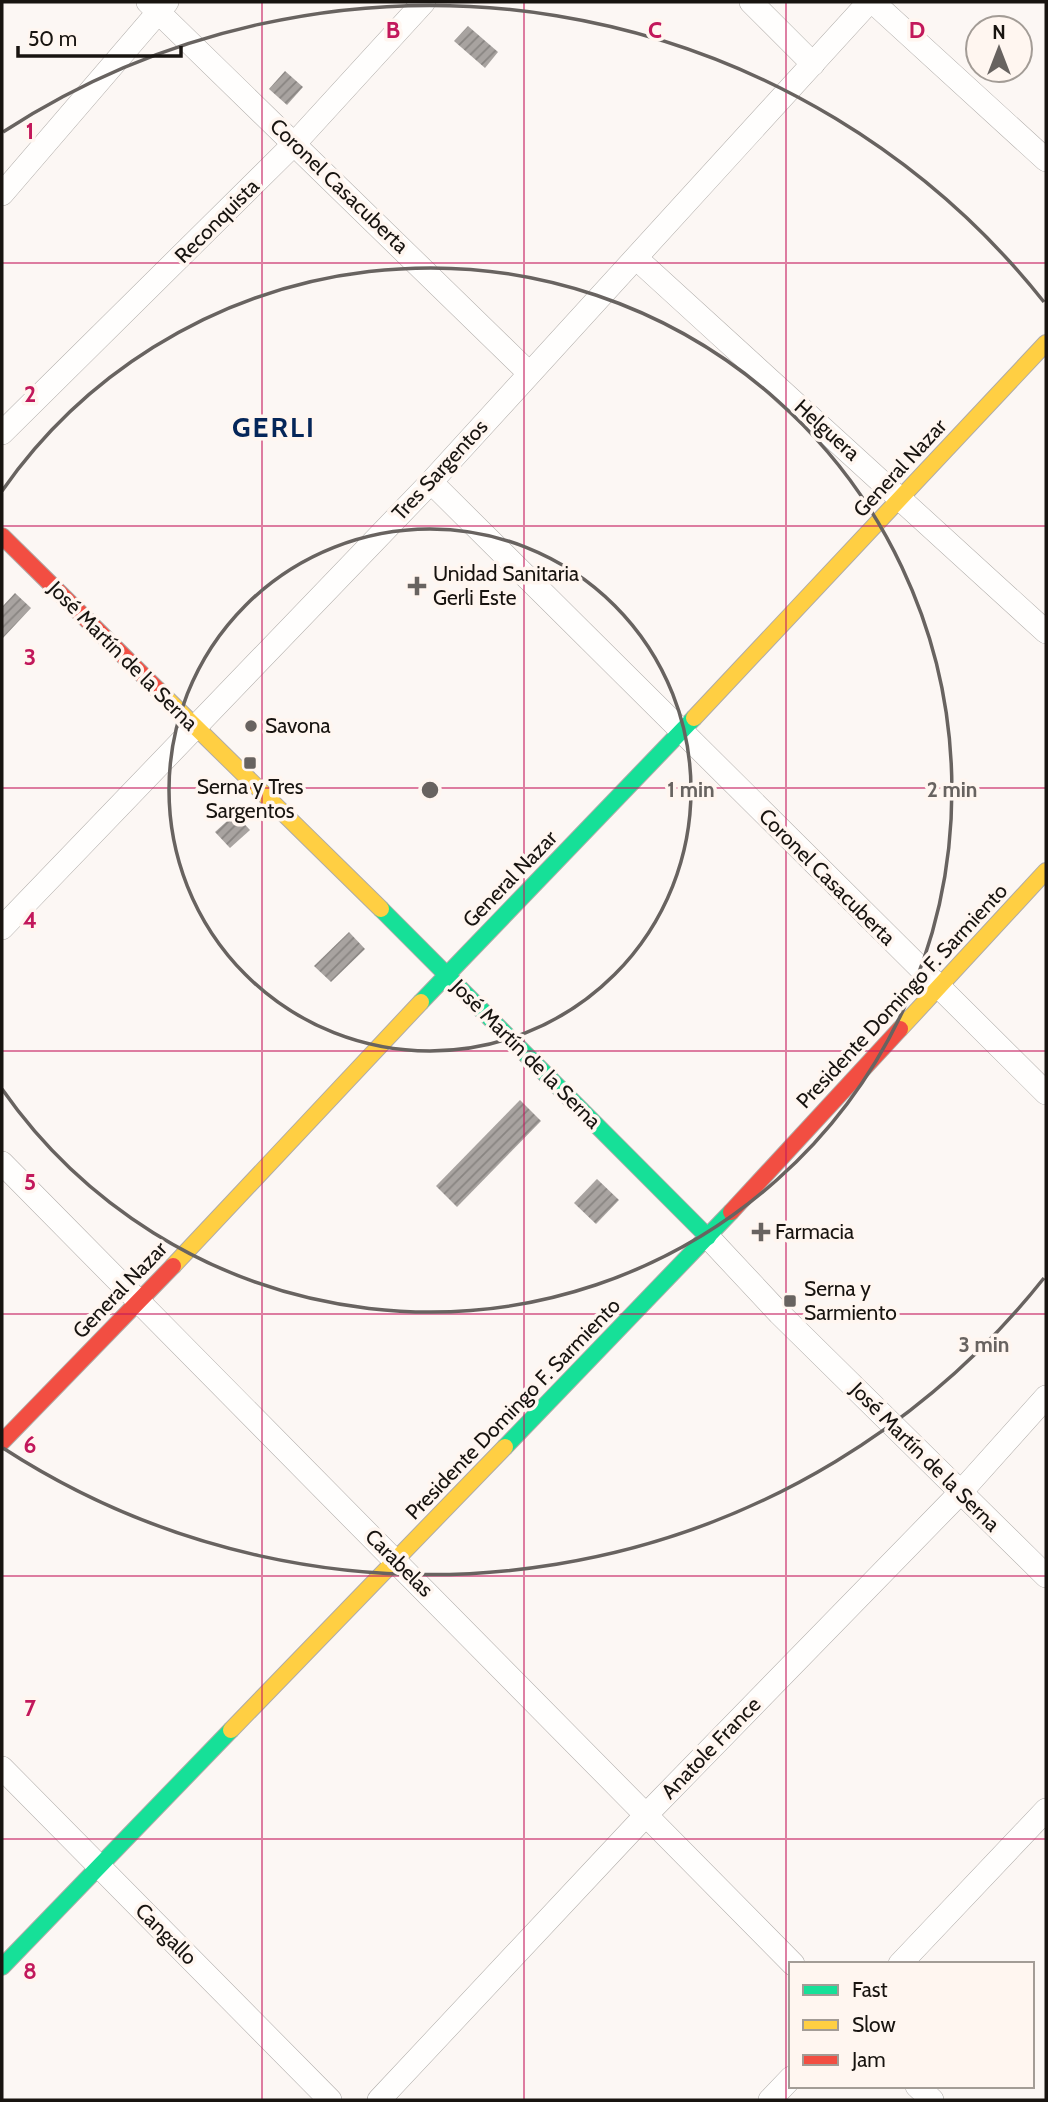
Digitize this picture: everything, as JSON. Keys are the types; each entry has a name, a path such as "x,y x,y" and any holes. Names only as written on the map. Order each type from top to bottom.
{"street":[{"name":"Reconquista","path":"2,433 295,143 424,2"},
{"path":"751,2 813,64"},
{"path":"871,2 1046,160"},
{"name":"Tres Sargentos","path":"2,928 193,726 431,482 871,2"},
{"name":"Coronel Casacuberta","path":"158,5 529,373"},
{"path":"2,194 158,5"},
{"name":"Helguera","path":"637,259 1046,632"},
{"name":"General Nazar","path":"2,1442 138,1303 1046,343"},
{"name":"Coronel Casacuberta","path":"431,482 1046,1093"},
{"name":"José Martín de la Serna","path":"2,536 447,974 708,1237 779,1313 1046,1576"},
{"name":"Presidente Domingo F. Sarmiento","path":"2,1967 708,1237 1046,871"},
{"name":"Carabelas","path":"2,1163 791,1962"},
{"name":"Anatole France","path":"391,2096 646,1815 960,1493 1046,1397"},
{"name":"Cangallo","path":"2,1768 330,2100"},
{"path":"902,1962 1046,1810"},
{"path":"769,2100 789,2080"}],"building":[{"path":"468,26 498,52 485,68 454,41"},
{"path":"285,71 303,87 287,105 269,89"},
{"path":"15,593 31,608 2,639 2,607"},
{"path":"235,814 250,830 230,848 215,832"},
{"path":"349,932 365,949 331,982 314,966"},
{"path":"520,1100 541,1121 457,1207 436,1186"},
{"path":"597,1179 619,1200 596,1224 574,1203"}],"traffic: fast":[{"path":"421,1002 694,718"},
{"path":"381,909 708,1237"},
{"path":"505,1447 731,1212"},
{"path":"2,1967 231,1730"}],"traffic: slow":[{"path":"694,718 1046,343"},
{"path":"157,689 381,909"},
{"path":"900,1029 1046,871"},
{"path":"173,1266 421,1002"},
{"path":"231,1730 505,1447"}],"traffic: jam":[{"path":"2,536 157,689"},
{"path":"731,1212 900,1029"},
{"path":"2,1442 173,1266"}],"place":[{"name":"Unidad Sanitaria Gerli Este","path":"417,586"},
{"name":"Savona","path":"251,726"},
{"name":"Serna y Tres Sargentos","path":"250,763"},
{"name":"Farmacia","path":"761,1232"},
{"name":"Serna y Sarmiento","path":"790,1301"}],"district":[{"name":"GERLI","path":"274,427"}]}
